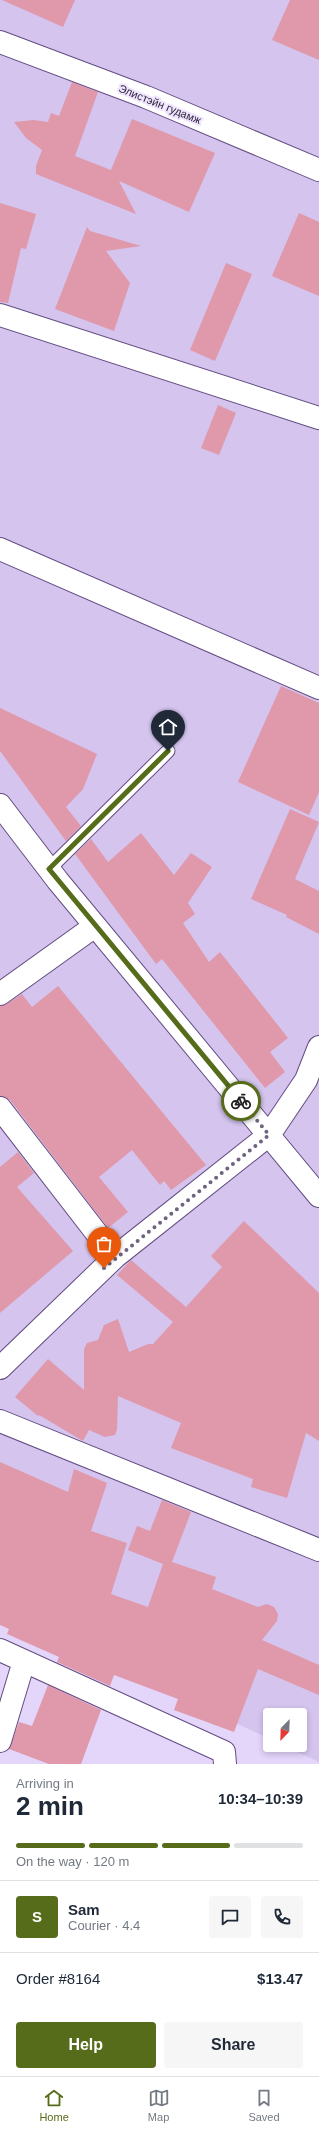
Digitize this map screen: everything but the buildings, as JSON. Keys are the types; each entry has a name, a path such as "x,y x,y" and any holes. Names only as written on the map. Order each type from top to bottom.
{"street":[{"name":"Элистэйн гудамж","path":"0,42 146,97 319,170"},
{"path":"0,315 319,418"},
{"path":"0,549 89,586 319,688"},
{"path":"0,805 95,926 319,1196"},
{"path":"0,994 95,926"},
{"path":"0,1368 115,1258 269,1135 312,1084 319,1046"},
{"path":"0,1108 115,1258"},
{"path":"0,1421 319,1550"},
{"path":"0,1650 224,1752 225,1764"},
{"path":"0,1741 24,1661"}],"lane":[{"path":"49,869 168,751"}],"shaded area":[{"path":"0,0 319,0 319,1073 316,1079 319,1081 319,1762 297,1752 307,1752 307,1708 263,1708 263,1736 0,1614"}],"way so far":[{"path":"104,1268 269,1135 241,1101"}],"route":[{"path":"168,751 49,869 241,1101"}]}
